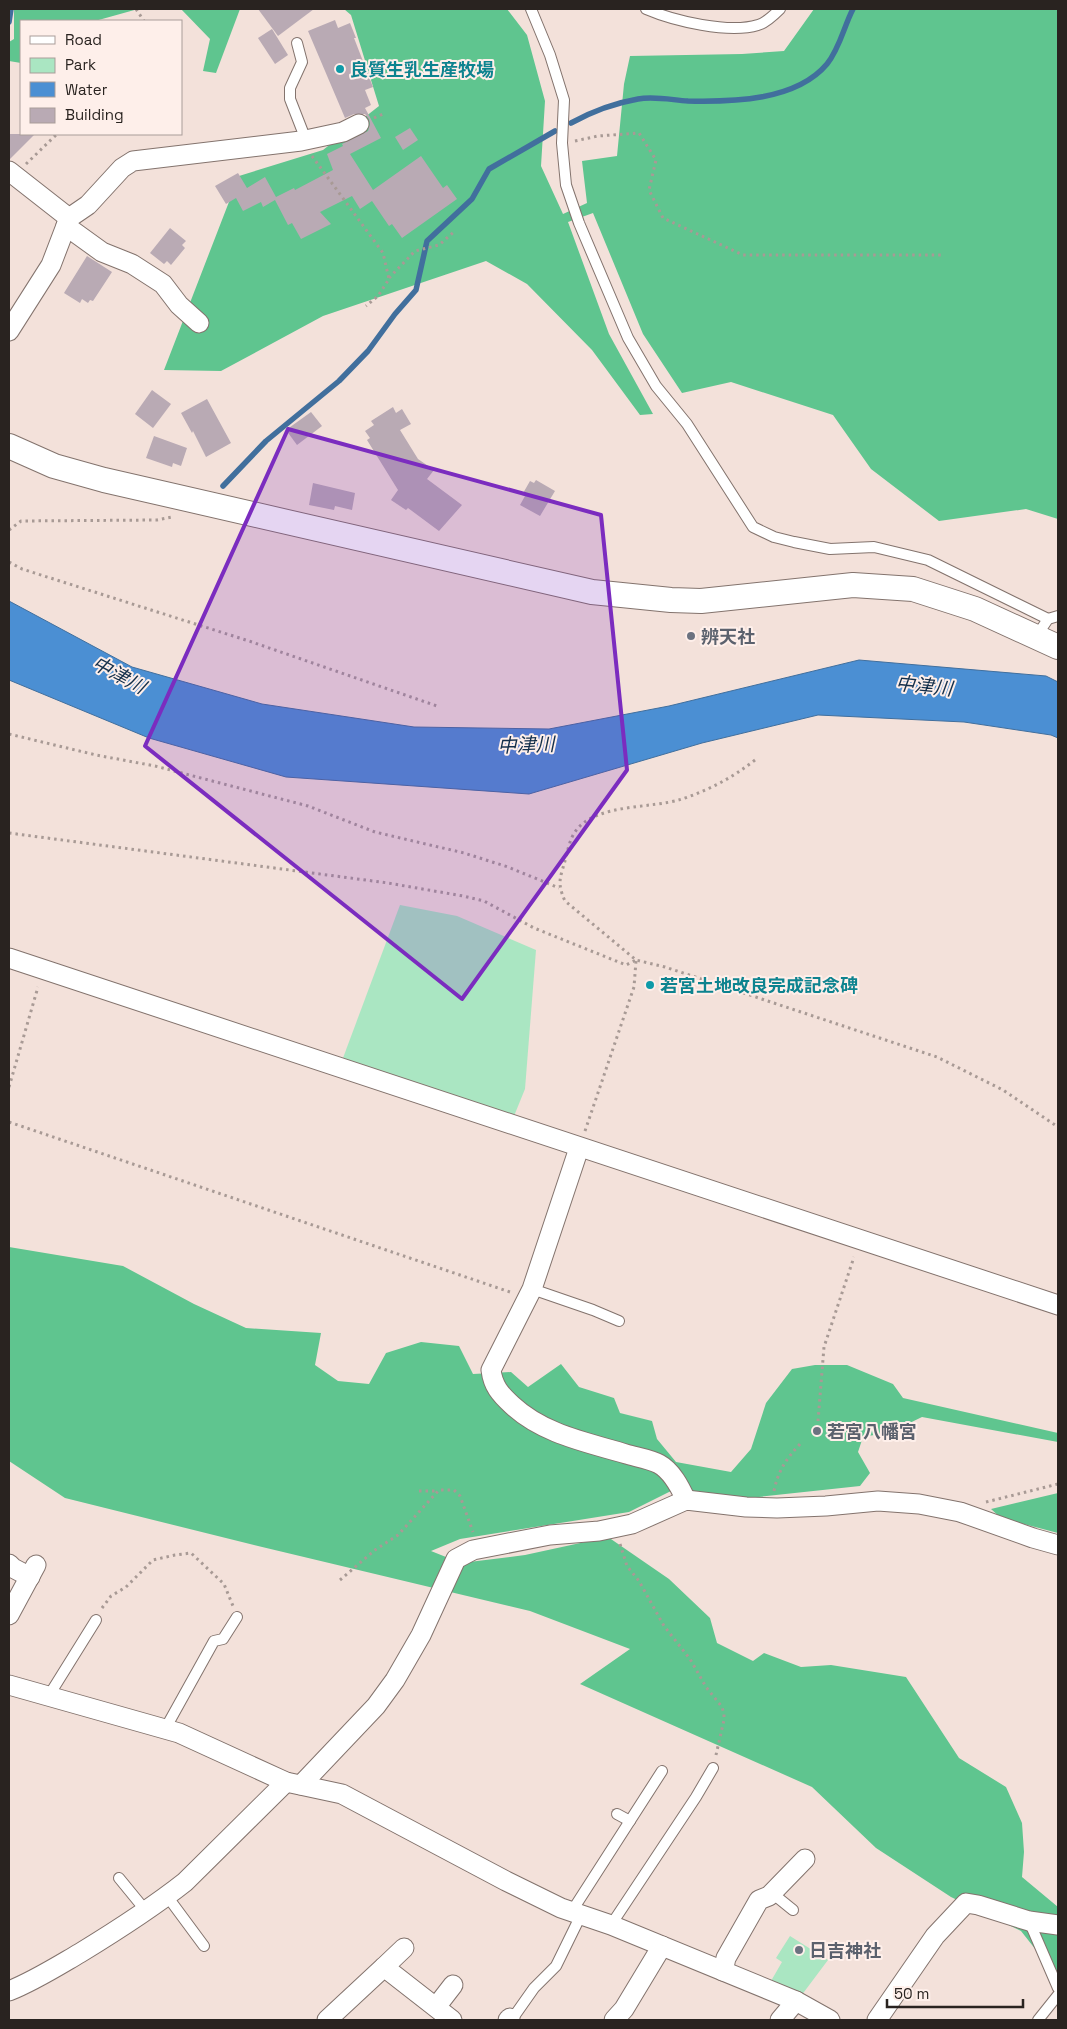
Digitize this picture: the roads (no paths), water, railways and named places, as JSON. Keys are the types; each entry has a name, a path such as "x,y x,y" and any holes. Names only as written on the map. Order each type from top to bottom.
{"street":[{"path":"9,331 51,265 68,222 88,205 122,168 133,161 303,141 343,132 359,124"},
{"path":"12,173 102,252 132,264 163,284 179,305 199,323"},
{"path":"9,446 54,466 104,480 592,592 701,601 853,585 913,590 975,609 1047,624 1058,648"},
{"path":"9,958 1058,1305"},
{"path":"579,1148 530,1294 491,1370 496,1389 522,1414 556,1433 660,1464 679,1484 686,1500"},
{"path":"9,1991 29,1983 114,1932 167,1896 294,1784 376,1706 395,1680 421,1635 456,1559 480,1549 550,1535 599,1531 632,1524 686,1500 746,1507 826,1506 878,1501 919,1504 960,1512 1058,1545"},
{"path":"9,1564 13,1568 33,1571 9,1615"},
{"path":"9,1685 179,1733 294,1784 342,1794 506,1881 576,1913 611,1925 796,2001 830,2020"},
{"path":"723,1971 726,1958 759,1900 772,1893 805,1859"},
{"path":"877,2020 936,1936 966,1903 1029,1921 1058,1926"},
{"path":"614,2020 624,2009 662,1946"},
{"path":"327,2020 404,1948"},
{"path":"384,1966 452,2020"},
{"path":"436,2008 454,1985"},
{"path":"780,2020 796,2001"}],"lane":[{"path":"531,9 559,80 564,100 562,143 566,186 579,223 628,338 656,386 687,424 753,527 774,537 830,549 874,547 928,560 1047,624"},
{"path":"646,9 712,27 744,28 760,25 780,9"},
{"path":"297,43 302,62 290,88 290,99 303,141"},
{"path":"530,1294 593,1310 619,1321"},
{"path":"167,1730 169,1722 214,1641 223,1639 237,1616"},
{"path":"48,1697 96,1620"},
{"path":"611,1925 696,1797 713,1768"},
{"path":"509,2019 515,2015 534,1988 556,1966 576,1913 662,1771"},
{"path":"617,1814 630,1821"},
{"path":"119,1878 146,1911"},
{"path":"772,1893 793,1910"},
{"path":"167,1896 204,1946"},
{"path":"1029,1921 1058,1988"},
{"path":"1038,2020 1058,1994"}],"water":[{"name":"中津川","path":"9,601 132,667 262,704 414,727 549,729 669,706 859,660 1046,676 1058,682 1058,738 1051,735 964,722 818,715 702,743 529,794 286,777 149,738 9,680"}],"waterway":[{"path":"9,22 11,9"},
{"path":"571,123 603,108 644,98 724,101 762,97 798,86 814,76 827,64 839,44 853,9"},
{"path":"223,486 266,441 339,381 368,351 395,314 416,290 427,241 472,199 489,169 555,131"}],"place":[{"name":"良質生乳生産牧場","path":"340,69"},
{"name":"辨天社","path":"691,636"},
{"name":"若宮土地改良完成記念碑","path":"650,985"},
{"name":"若宮八幡宮","path":"817,1431"},
{"name":"日吉神社","path":"799,1950"}]}
